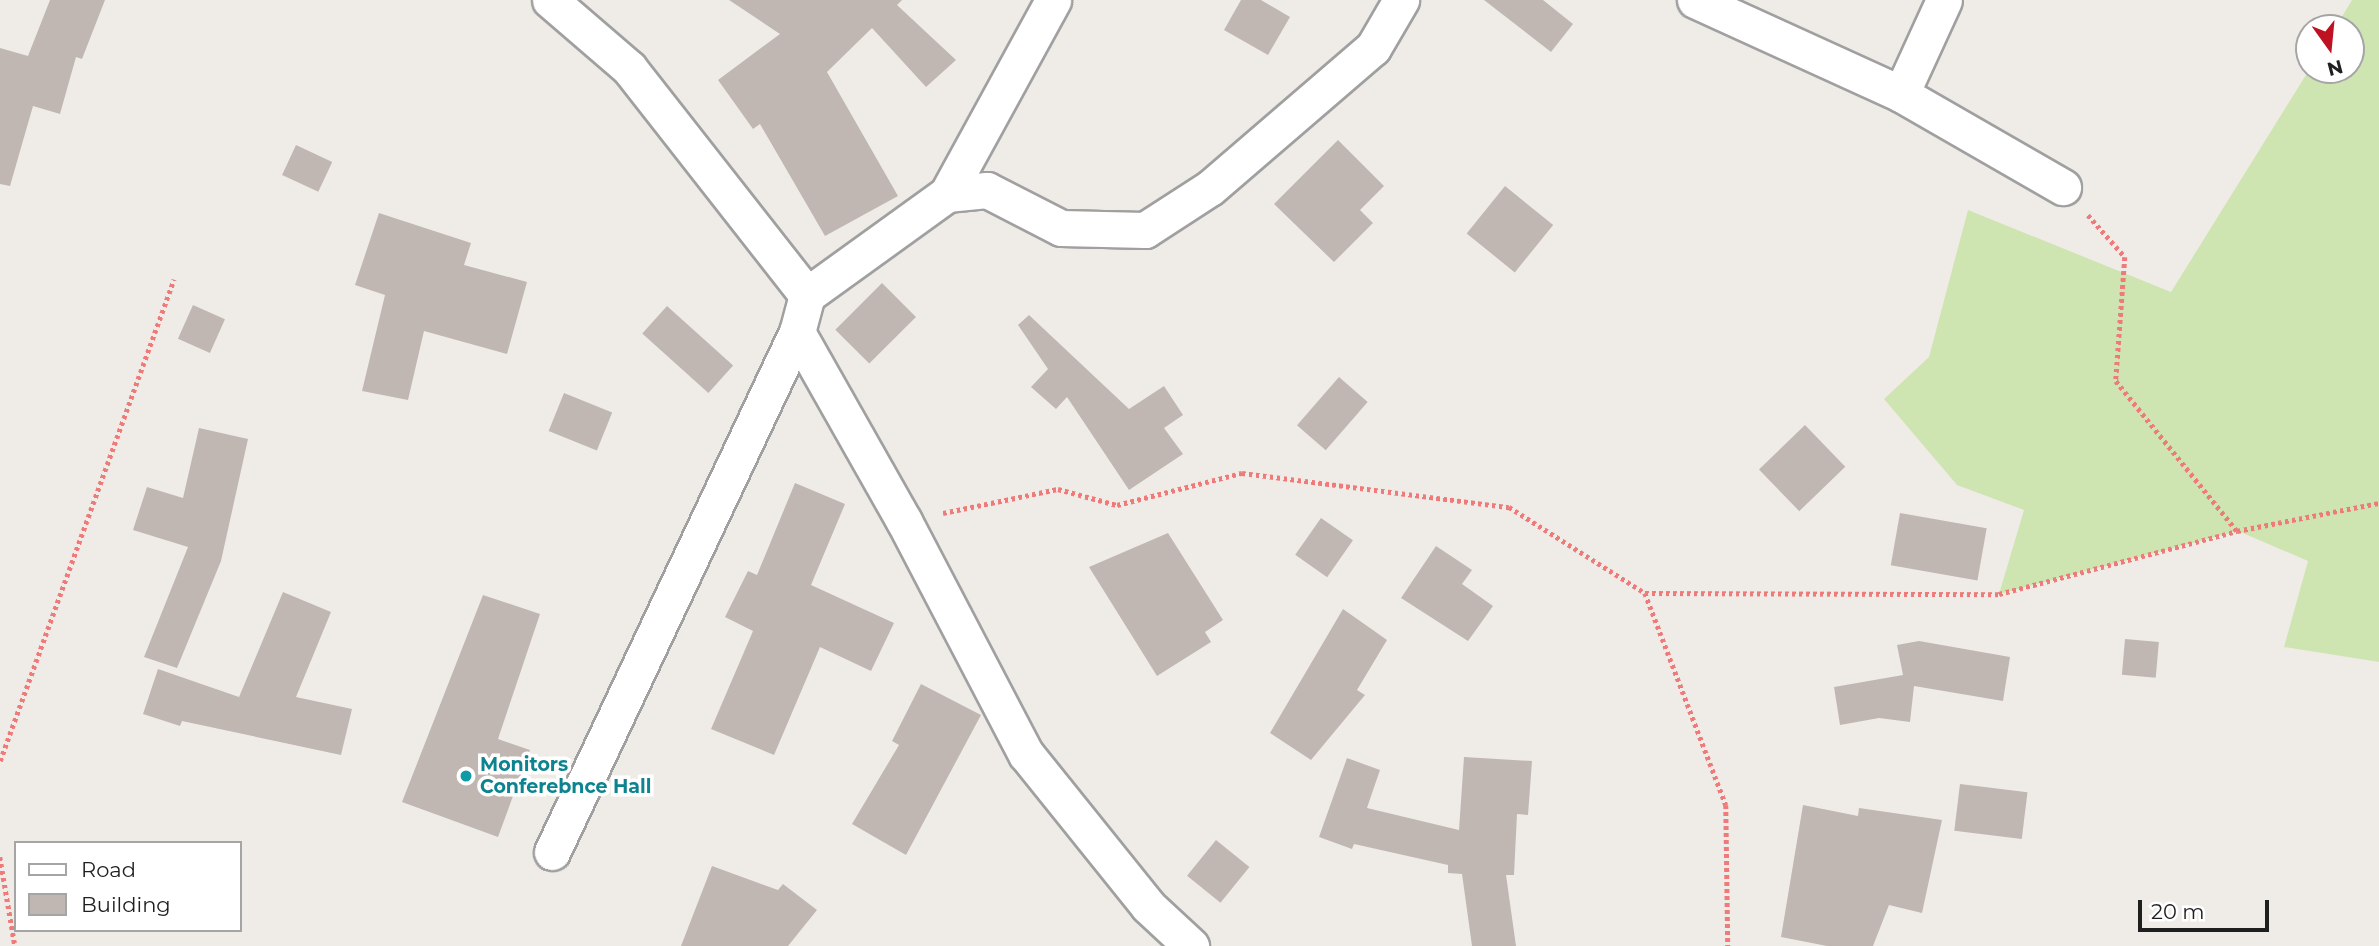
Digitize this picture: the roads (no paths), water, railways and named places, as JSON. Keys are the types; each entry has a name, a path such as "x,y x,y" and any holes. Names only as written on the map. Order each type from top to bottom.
{"street":[{"path":"550,0 629,68 807,295"},
{"path":"552,852 797,332 807,295 947,194 1053,0"},
{"path":"947,194 987,190 1061,228 1145,230 1210,188 1373,48 1401,0"},
{"path":"1695,0 1901,94 2063,187"},
{"path":"1901,94 1944,0"},
{"path":"797,332 904,521 1026,754 1148,906 1191,946"}],"place":[{"name":"Monitors Conferebnce Hall","path":"466,776"}]}
